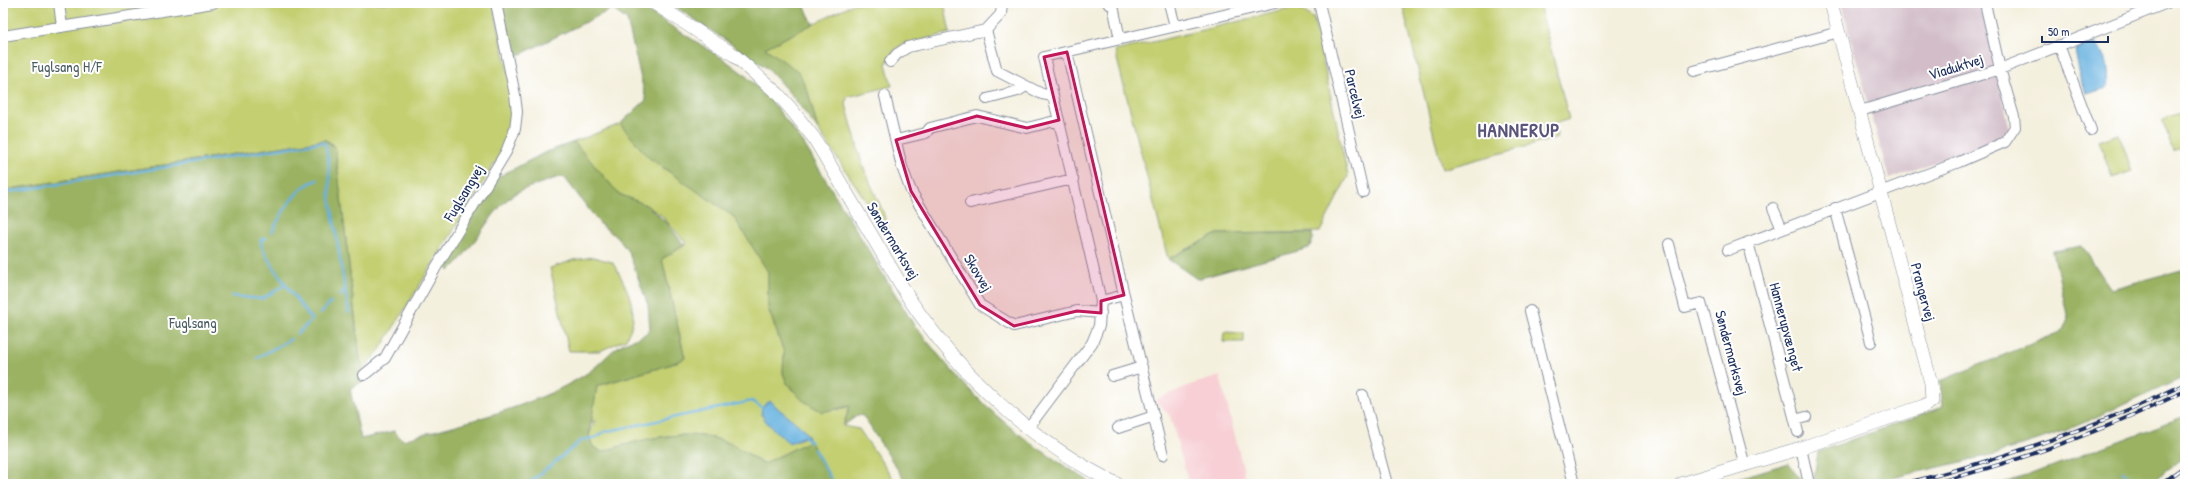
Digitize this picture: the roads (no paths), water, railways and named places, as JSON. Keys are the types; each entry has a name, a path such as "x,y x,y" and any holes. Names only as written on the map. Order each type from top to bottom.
{"street":[{"path":"59,3 62,26"},
{"path":"3,36 159,7 213,3"},
{"name":"Fuglsangvej","path":"364,375 385,358 434,269 506,152 515,129 517,112 515,89 496,3"},
{"name":"Søndermarksvej","path":"654,3 734,55 787,104 814,138 898,281 927,325 961,366 985,390 1028,428 1087,468 1117,484"},
{"path":"890,62 897,54 908,47 986,30 1001,14 1002,3"},
{"path":"1108,3 1112,6 1120,39"},
{"path":"1169,3 1175,26"},
{"path":"1028,428 1092,343 1099,326 1102,302 1044,57 1175,26 1254,5 1275,3"},
{"name":"Parcelvej","path":"1318,3 1363,192"},
{"name":"Prangervej","path":"1801,448 1924,406 1932,401 1931,383 1831,3"},
{"path":"1728,250 1954,164 2005,142 2013,131 2014,122 1985,3"},
{"name":"Viaduktvej","path":"1860,111 2000,69 2167,3"},
{"path":"986,30 997,71 1042,94 1053,96"},
{"path":"1694,71 1839,32"},
{"path":"2060,45 2091,130"},
{"path":"1067,52 1163,455"},
{"path":"987,99 1018,91 1026,86"},
{"name":"Skovvej","path":"885,96 902,167 911,191 980,305 1014,326 1077,311 1101,313"},
{"path":"896,140 926,133 930,128 977,116 1027,128 1059,120"},
{"path":"970,203 1073,180"},
{"path":"1773,208 1782,229"},
{"path":"1835,208 1871,342"},
{"name":"Hannerupvænget","path":"1748,242 1798,432"},
{"name":"Søndermarksvej","path":"1669,244 1685,307 1701,303 1745,466"},
{"path":"1102,302 1124,295"},
{"path":"1530,311 1574,484"},
{"path":"1112,376 1142,367"},
{"path":"1363,395 1387,484"},
{"path":"1118,428 1154,416"},
{"path":"1795,420 1806,417"},
{"path":"1681,484 1801,448 1808,481"}],"water":[{"path":"2095,40 2108,69 2108,82 2107,88 2087,94 2080,78 2075,50"},
{"path":"771,401 802,428 809,438 803,437 789,443 772,428 766,422 761,410 764,405"}],"waterway":[{"path":"3,193 323,142 326,146 329,165 330,197 349,313"},
{"path":"272,232 285,209 302,188 317,180"},
{"path":"266,238 261,240 266,256 312,320 297,334"},
{"path":"232,296 262,299 286,284"},
{"path":"340,296 345,290"},
{"path":"320,314 331,302"},
{"path":"257,358 291,339"},
{"path":"528,484 582,440 597,437 604,432 752,401 764,409"},
{"path":"806,437 811,443"},
{"path":"814,449 834,484"},
{"path":"2122,471 2138,484"}],"railway":[{"path":"1903,484 1939,475 2047,442 2117,415 2185,384"},
{"path":"1930,484 1996,466 2060,444 2154,406 2185,391"},
{"path":"2160,484 2185,466"}],"district":[{"name":"HANNERUP","path":"1519,130"}],"park label":[{"name":"Fuglsang H/F","path":"67,67"},
{"name":"Fuglsang","path":"193,323"}]}
